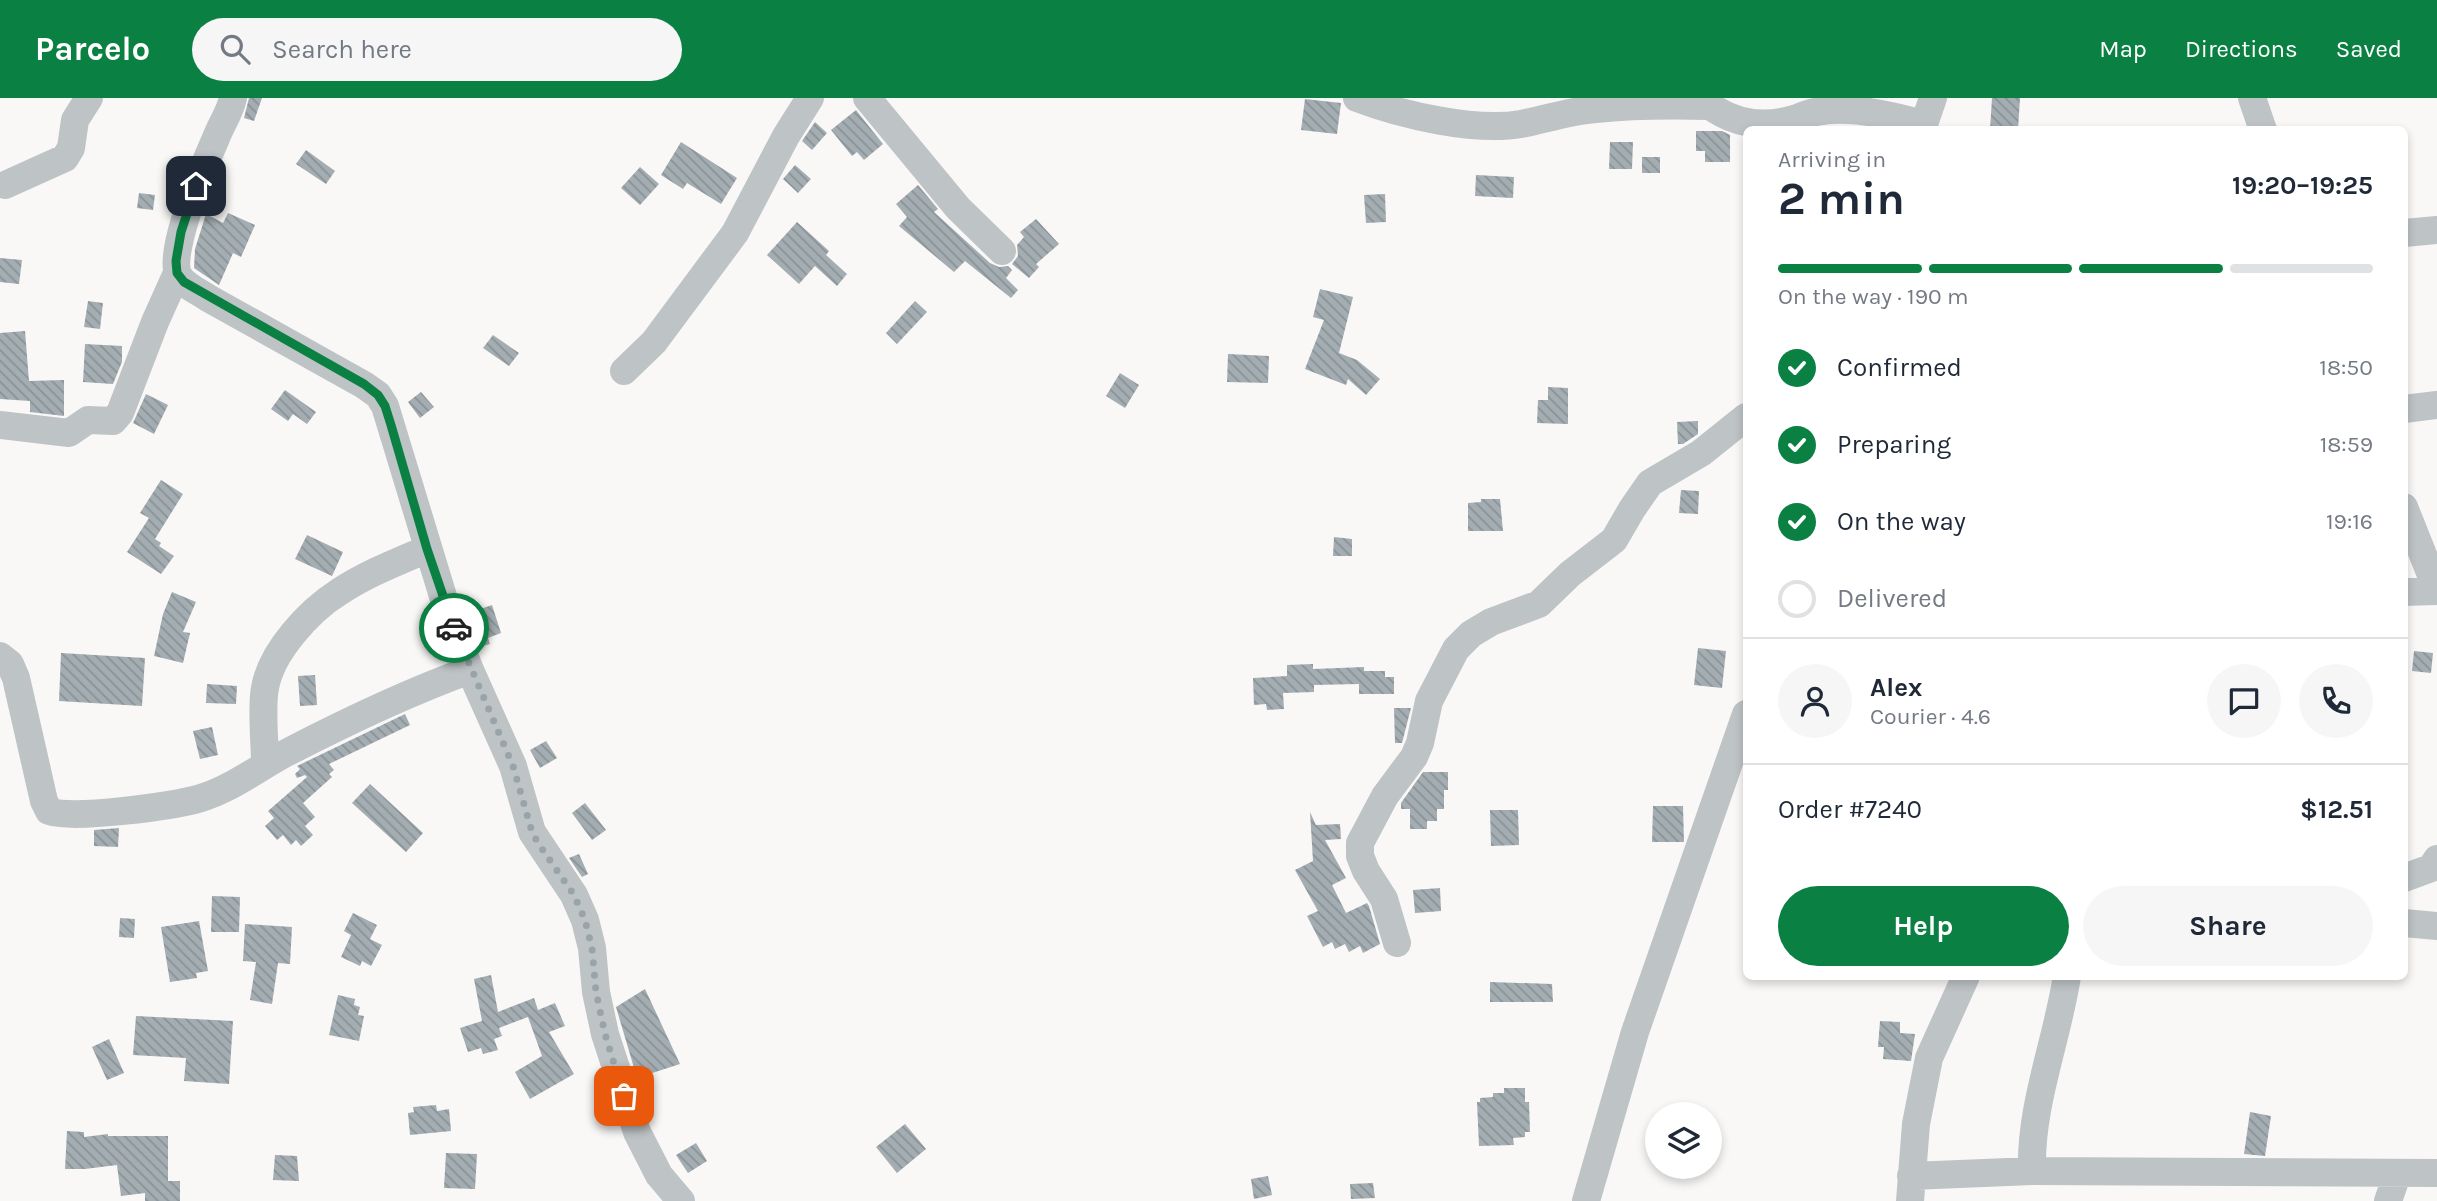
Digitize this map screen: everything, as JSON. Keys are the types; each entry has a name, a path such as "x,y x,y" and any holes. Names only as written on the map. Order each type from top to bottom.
{"street":[{"path":"5,185 65,158 71,148 75,121 89,98"},
{"path":"0,425 69,433 88,421 113,421 120,413 177,273 176,261 181,232 196,186 233,98"},
{"path":"624,371 654,342 735,233 786,136 810,98"},
{"path":"867,98 958,208 1002,251"},
{"path":"1357,98 1407,106 1474,125 1519,124 1593,109 1704,102 1735,121 1762,125 1789,121 1817,111 1882,112 1919,126"},
{"path":"1922,126 1933,98"},
{"path":"2252,98 2262,126"},
{"path":"2408,233 2437,230"},
{"path":"177,273 184,282 208,298 323,360 378,395 385,406 449,616 513,766 532,832 574,895 585,920 605,1034 637,1132 659,1175 681,1201"},
{"path":"2408,409 2437,405"},
{"path":"1397,943 1384,899 1360,856 1360,843 1385,796 1414,757 1420,743 1429,701 1456,649 1471,634 1491,622 1539,604 1570,574 1614,540 1650,483 1701,453 1743,419"},
{"path":"2408,518 2437,591 2408,592"},
{"path":"265,764 264,689 272,665 285,644 307,619 338,593 372,573 427,549"},
{"path":"0,656 10,664 16,678 44,802 49,811 58,814 96,814 201,798 364,713 470,670"},
{"path":"1586,1201 1634,1032 1743,723"},
{"path":"2408,877 2431,868 2437,859"},
{"path":"2408,923 2437,926"},
{"path":"1964,980 1929,1058 1916,1124 1910,1189 2032,1171 2397,1175 2437,1173"},
{"path":"2032,1171 2031,1151 2040,1096 2066,980"},
{"path":"2388,1201 2397,1175"}],"building":[{"path":"249,98 262,98 254,121 244,118"},
{"path":"1992,98 2020,98 2018,126 1990,126"},
{"path":"1305,99 1341,103 1337,134 1301,130"},
{"path":"856,110 883,144 864,160 857,152 852,156 831,130"},
{"path":"815,122 827,133 812,150 802,141"},
{"path":"1696,131 1722,131 1730,135 1730,162 1705,162 1705,151 1696,151"},
{"path":"681,142 737,178 721,204 687,183 683,189 661,175"},
{"path":"1610,142 1633,142 1632,169 1609,169"},
{"path":"306,150 335,171 326,184 296,164"},
{"path":"1642,157 1660,157 1660,173 1642,173"},
{"path":"795,165 811,179 798,193 783,179"},
{"path":"640,167 659,184 640,205 621,188"},
{"path":"1476,175 1514,177 1513,198 1475,196"},
{"path":"918,185 938,209 934,212 990,263 999,267 1008,266 1012,270 1006,278 1018,290 1011,298 965,261 954,272 899,226 907,217 896,204"},
{"path":"139,193 155,195 153,210 137,208"},
{"path":"1385,194 1386,222 1366,223 1364,195"},
{"path":"228,213 255,225 241,257 233,253 219,285 194,268 195,249 206,214 223,223"},
{"path":"1036,219 1059,244 1036,264 1039,267 1029,278 1012,264 1018,256 1017,245 1024,237 1020,232"},
{"path":"797,222 829,251 826,255 847,274 837,286 815,266 799,284 767,255"},
{"path":"0,258 22,260 19,284 0,282"},
{"path":"1320,289 1353,297 1339,353 1357,360 1380,379 1366,395 1348,379 1346,385 1305,369 1324,320 1313,317"},
{"path":"88,301 103,303 100,329 84,327"},
{"path":"915,301 927,312 897,344 886,333"},
{"path":"25,331 29,381 64,380 64,416 30,412 30,401 0,399 0,333"},
{"path":"493,335 519,353 509,366 483,348"},
{"path":"85,344 122,346 122,362 113,384 83,382"},
{"path":"1228,354 1269,356 1268,383 1227,382"},
{"path":"1120,373 1139,385 1125,408 1106,396"},
{"path":"1548,387 1568,388 1568,424 1537,423 1538,400 1548,400"},
{"path":"285,390 316,412 307,424 293,414 288,421 271,409"},
{"path":"421,392 434,407 420,418 408,402"},
{"path":"146,394 168,405 154,434 133,423"},
{"path":"1698,421 1698,434 1683,444 1678,444 1677,422"},
{"path":"161,480 183,494 155,539 161,543 159,546 174,556 161,574 127,552 149,518 140,513"},
{"path":"1681,490 1699,491 1698,514 1679,513"},
{"path":"1481,499 1500,499 1503,531 1468,531 1468,503 1481,502"},
{"path":"307,535 343,552 332,576 295,559"},
{"path":"1334,537 1352,539 1352,556 1333,556"},
{"path":"172,592 196,602 183,632 190,633 183,663 154,656 163,614"},
{"path":"492,605 501,633 488,638 490,644 479,647 466,614"},
{"path":"1698,648 1726,651 1722,688 1694,685"},
{"path":"2414,651 2433,653 2431,673 2412,671"},
{"path":"61,653 145,658 142,706 59,701"},
{"path":"1313,664 1313,669 1364,667 1364,671 1385,671 1385,677 1394,677 1394,694 1359,694 1359,684 1314,685 1314,692 1283,693 1284,709 1267,710 1266,704 1254,705 1253,678 1287,676 1287,665"},
{"path":"315,675 317,705 300,706 298,676"},
{"path":"207,684 237,686 236,704 206,703"},
{"path":"1394,708 1411,708 1402,743 1395,743"},
{"path":"405,714 410,725 329,764 334,770 329,774 332,777 303,803 315,817 305,826 313,835 301,846 296,840 291,845 283,835 277,840 265,826 274,818 268,811 307,777 305,775 297,778 295,774 300,769 297,766"},
{"path":"212,727 218,755 200,759 193,731"},
{"path":"546,741 557,758 540,768 530,750"},
{"path":"1423,772 1448,772 1444,809 1437,809 1437,821 1427,821 1427,829 1410,829 1410,809 1401,809 1401,803"},
{"path":"370,784 423,833 406,852 352,803"},
{"path":"585,803 606,830 592,840 572,813"},
{"path":"1653,806 1683,806 1684,842 1652,842"},
{"path":"1490,810 1518,810 1519,845 1491,846"},
{"path":"1310,812 1316,825 1340,824 1341,839 1325,840 1346,878 1332,885 1346,913 1367,903 1369,906 1380,944 1363,953 1360,946 1349,952 1345,944 1335,949 1332,942 1323,947 1307,916 1318,911 1295,870 1313,861"},
{"path":"119,828 118,847 94,846 94,830"},
{"path":"579,854 588,874 582,877 569,858"},
{"path":"1440,888 1441,911 1415,913 1413,890"},
{"path":"212,896 240,897 239,932 211,932"},
{"path":"353,913 377,925 370,939 382,945 371,966 362,961 360,966 341,957 351,935 344,931"},
{"path":"120,918 135,919 134,938 119,937"},
{"path":"199,921 208,971 196,973 197,978 170,982 161,927"},
{"path":"245,924 292,927 290,964 278,963 272,1004 250,1000 256,962 243,961"},
{"path":"491,975 498,1012 534,998 538,1010 555,1003 565,1026 549,1032 574,1074 530,1099 515,1072 542,1056 528,1017 499,1028 502,1036 494,1039 498,1050 483,1054 481,1048 468,1052 460,1028 482,1021 474,979"},
{"path":"1490,982 1552,984 1553,1002 1490,1002"},
{"path":"645,989 680,1064 637,1078 616,1007"},
{"path":"338,995 355,999 354,1005 360,1007 358,1015 364,1016 359,1041 329,1035"},
{"path":"136,1016 233,1021 229,1084 184,1081 186,1058 133,1055"},
{"path":"1880,1021 1900,1022 1900,1033 1915,1034 1911,1061 1883,1059 1884,1047 1878,1047"},
{"path":"109,1039 124,1073 107,1080 92,1047"},
{"path":"1504,1088 1525,1088 1525,1102 1529,1102 1530,1132 1525,1132 1525,1137 1513,1138 1514,1145 1479,1146 1477,1102 1480,1102 1480,1098 1493,1097 1493,1093 1504,1093"},
{"path":"436,1105 437,1111 449,1109 451,1131 410,1135 408,1113 414,1112 413,1107"},
{"path":"2250,1112 2271,1116 2265,1156 2244,1154"},
{"path":"905,1124 926,1149 897,1173 876,1147"},
{"path":"67,1131 84,1132 84,1137 108,1134 168,1136 168,1181 180,1181 180,1201 145,1201 145,1193 121,1196 117,1165 65,1169"},
{"path":"696,1143 707,1161 688,1173 676,1155"},
{"path":"446,1153 477,1154 475,1189 444,1188"},
{"path":"275,1155 297,1156 299,1181 273,1180"},
{"path":"1268,1176 1272,1195 1254,1199 1251,1179"},
{"path":"1373,1183 1375,1198 1351,1199 1350,1184"}],"way so far":[{"path":"454,628 513,766 532,832 574,895 585,920 605,1034 624,1096"}],"route":[{"path":"196,186 181,232 176,261 177,273 184,282 208,298 323,360 378,395 385,406 427,549 454,628"}]}
